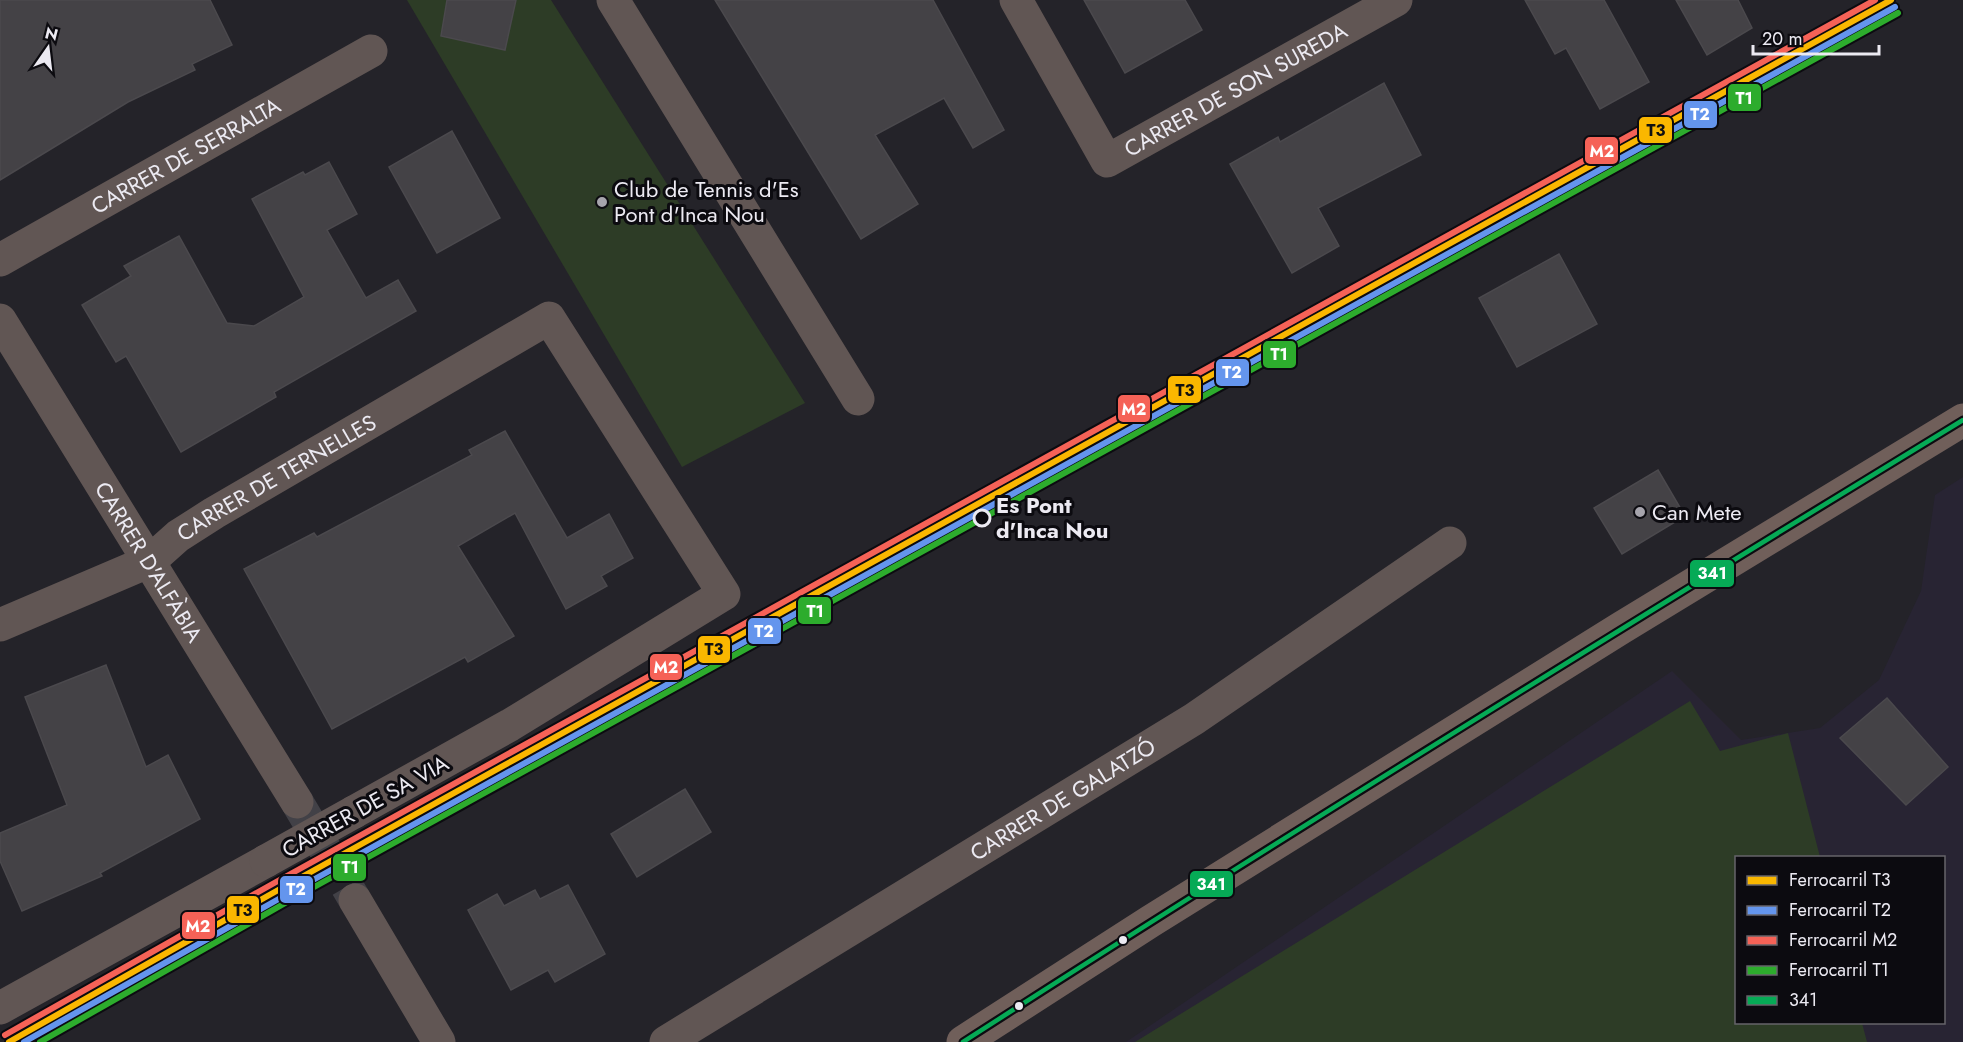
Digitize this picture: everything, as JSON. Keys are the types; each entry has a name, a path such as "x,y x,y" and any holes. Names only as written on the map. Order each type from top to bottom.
{"main road":[{"path":"963,1042 1151,921 1610,635 1963,420"}],"street":[{"path":"613,0 858,399"},
{"name":"CARRER DE SON SUREDA","path":"1016,0 1107,161 1396,0"},
{"name":"CARRER DE SERRALTA","path":"0,260 371,51"},
{"name":"CARRER DE TERNELLES","path":"0,625 150,561 178,536 205,519 549,318 724,594"},
{"name":"CARRER D'ALFÀBIA","path":"0,320 297,802"},
{"name":"CARRER DE GALATZÓ","path":"666,1042 1194,720 1450,543"},
{"name":"CARRER DE SA VIA","path":"0,1008 510,725 724,594"},
{"path":"355,900 439,1042"}],"shaded area":[{"path":"1963,477 1963,1042 1126,1042 1672,671 1741,740 1820,728 1879,680 1921,591 1935,495"}],"green space":[{"name":"Club de Tennis d'Es Pont d'Inca Nou","path":"407,0 551,0 805,403 682,467"},
{"path":"1690,701 1720,751 1788,733 1820,856 1735,856 1735,1024 1862,1024 1867,1042 1135,1042"}],"building":[{"path":"0,0 210,0 232,45 192,64 195,70 128,102 0,180"},
{"path":"447,0 516,0 505,50 441,36"},
{"path":"715,0 933,0 1004,130 973,148 944,98 875,135 918,204 861,239"},
{"path":"1084,0 1185,0 1202,30 1125,73"},
{"path":"1525,0 1604,0 1649,82 1600,109 1566,48 1555,54"},
{"path":"1676,0 1738,0 1752,28 1707,55"},
{"path":"1384,83 1421,155 1318,208 1339,246 1292,273 1230,164 1278,137 1280,142"},
{"path":"452,131 500,218 437,253 389,167"},
{"path":"329,162 357,214 327,230 366,298 398,280 416,311 274,392 276,397 181,452 126,356 116,362 82,305 131,276 124,266 179,236 227,323 254,326 304,297 252,199 303,172 305,175"},
{"path":"1559,254 1597,324 1517,367 1479,298"},
{"path":"505,431 567,538 609,514 633,558 601,576 607,586 566,609 515,513 458,546 514,636 468,662 465,657 332,729 244,569 314,533 317,537 472,455 469,450"},
{"name":"Can Mete","path":"1658,470 1685,516 1622,554 1594,508"},
{"path":"106,665 146,767 168,755 200,819 100,873 102,876 22,911 0,861 0,833 67,805 25,697"},
{"path":"1887,698 1948,767 1906,805 1840,738"},
{"path":"685,789 711,832 637,877 611,834"},
{"path":"568,885 605,954 555,982 548,970 511,990 468,910 497,894 504,906 535,890 540,899"}],"tunnel":[{"path":"297,802 355,900"}],"rail line":[{"name":"M2","path":"5,1035 276,882 1875,0"},
{"name":"T3","path":"9,1042 280,889 1891,0"},
{"name":"T2","path":"24,1042 284,896 1895,7"},
{"name":"T1","path":"40,1042 287,902 1898,13"}],"transit line":[{"name":"341","path":"963,1042 1461,728 1963,420"}],"place":[{"name":"Club de Tennis d'Es Pont d'Inca Nou","path":"602,202"},
{"name":"Can Mete","path":"1640,512"},
{"name":"Es Pont d'Inca Nou","path":"982,518"}]}
